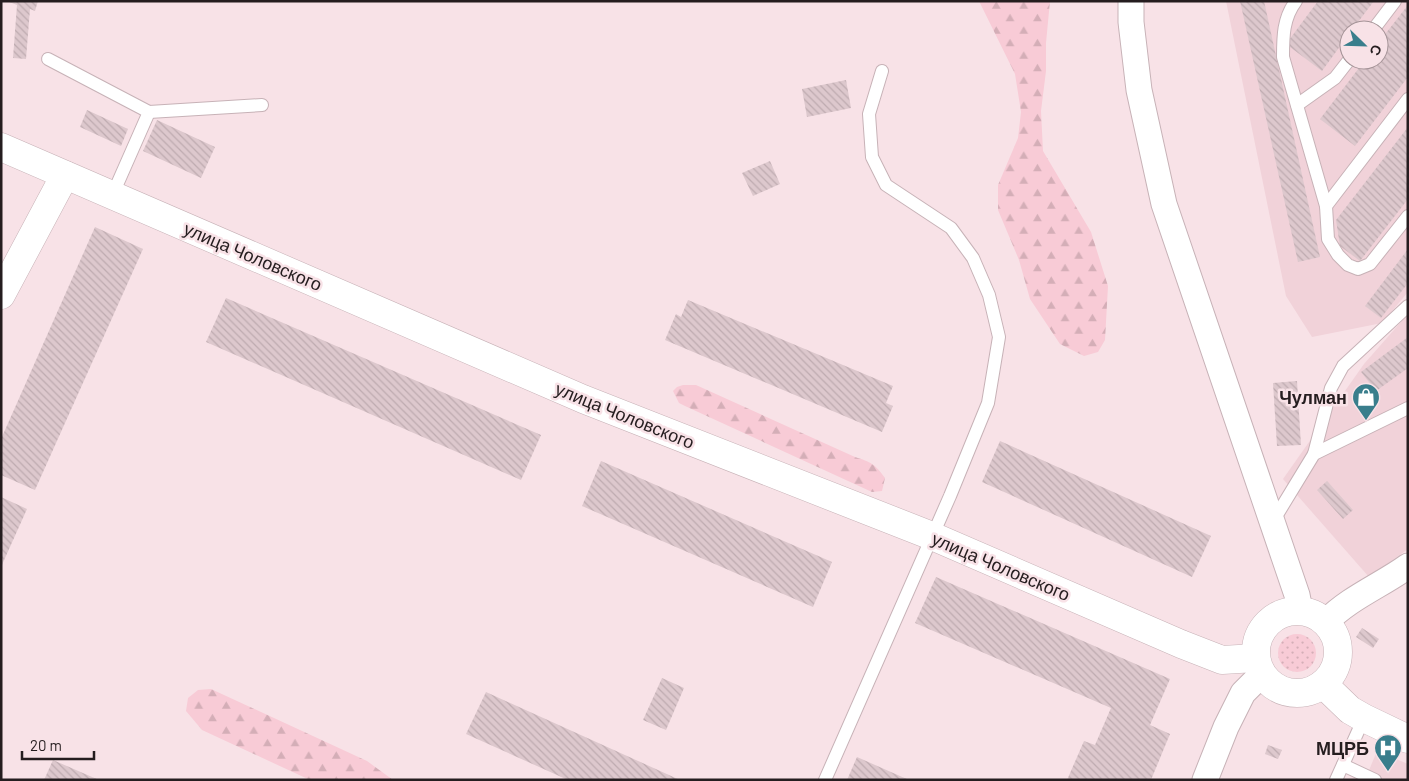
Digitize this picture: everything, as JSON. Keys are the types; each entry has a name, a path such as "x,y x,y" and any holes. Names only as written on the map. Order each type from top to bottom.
{"street":[{"path":"1131,1 1131,22 1138,90 1164,204 1271,524 1297,595 1300,610"},
{"name":"улица Чоловского","path":"1,147 583,399 932,536 1181,644 1222,660 1259,666"},
{"path":"1,295 65,175"},
{"path":"1326,622 1348,603 1408,566"},
{"path":"1300,610 1314,614 1326,622 1336,637 1339,654 1334,671 1323,684 1308,692 1290,693 1274,687 1259,666 1257,639 1267,624 1282,613 1300,610"},
{"path":"1205,780 1226,727 1259,666"},
{"path":"1323,684 1350,710 1408,738"}],"lane":[{"path":"1296,1 1291,8 1283,33 1283,57 1326,206 1328,239 1348,266 1358,269 1370,264 1408,216"},
{"path":"1381,20 1396,1"},
{"path":"48,59 149,112 262,105"},
{"path":"1297,105 1335,78 1341,70"},
{"path":"825,780 950,496 988,403 999,337 989,295 972,258 951,228 886,185 872,157 869,114 882,71"},
{"path":"1326,206 1408,100"},
{"path":"112,196 149,112"},
{"path":"1271,524 1314,454 1331,388 1343,366 1408,306"},
{"path":"1314,454 1408,408"},
{"path":"1336,780 1364,718"},
{"path":"1343,765 1375,780"}],"shaded area":[{"path":"1226,1 1408,1 1408,292 1382,323 1312,337 1286,296"},
{"name":"Чулман","path":"1408,314 1408,549 1369,577 1283,479 1364,364"},
{"name":"МЦРБ","path":"1377,751 1408,764 1408,780 1365,780"}],"green space":[{"path":"979,1 1050,1 1046,43 1046,71 1041,111 1043,151 1091,232 1108,286 1105,340 1098,352 1084,356 1060,344 1030,299 1019,260 998,210 998,185 1018,138 1021,112 1015,74"},
{"path":"683,385 696,385 869,462 885,478 882,491 872,492 679,403 673,391"},
{"path":"1297,634 1304,635 1310,640 1315,646 1315,660 1310,666 1304,671 1297,672 1290,671 1284,666 1279,660 1278,653 1279,646 1284,640 1290,635"},
{"path":"211,689 367,761 393,780 310,780 202,730 186,711 188,698 198,690"}],"building":[{"path":"7,1 38,1 35,11 30,9 26,59 13,58 17,5"},
{"path":"1240,1 1264,1 1320,257 1298,262"},
{"path":"1318,1 1374,1 1360,20 1339,20 1339,48 1322,71 1286,44"},
{"path":"1408,5 1408,77 1355,146 1320,119 1357,70 1389,70 1389,29"},
{"path":"846,80 851,108 807,117 802,89"},
{"path":"87,110 128,129 121,146 80,127"},
{"path":"157,120 215,147 201,178 143,151"},
{"path":"1408,127 1408,199 1360,261 1340,246 1336,220"},
{"path":"770,161 780,184 753,196 742,173"},
{"path":"95,227 143,249 35,490 1,475 1,439"},
{"path":"1408,249 1408,283 1381,318 1365,306"},
{"path":"226,298 541,435 521,480 206,342"},
{"path":"688,300 893,386 886,403 893,406 882,432 665,340 676,314 681,317"},
{"path":"1408,337 1408,368 1376,391 1361,372"},
{"path":"1297,381 1301,445 1277,446 1273,383"},
{"path":"1000,441 1211,536 1192,577 982,482"},
{"path":"601,461 832,562 813,607 582,506"},
{"path":"1327,481 1353,510 1343,519 1317,490"},
{"path":"1,497 27,509 1,567"},
{"path":"936,577 1170,679 1150,725 1170,734 1151,780 1067,780 1084,741 1095,745 1111,708 915,623"},
{"path":"1362,628 1379,639 1373,648 1356,637"},
{"path":"662,678 684,688 666,730 643,720"},
{"path":"486,692 680,780 568,780 466,734"},
{"path":"1268,745 1282,750 1278,759 1265,754"},
{"path":"857,757 909,780 847,780"},
{"path":"53,760 99,780 44,780"}],"place":[{"name":"Чулман","path":"1366,421"},
{"name":"МЦРБ","path":"1388,772"}]}
